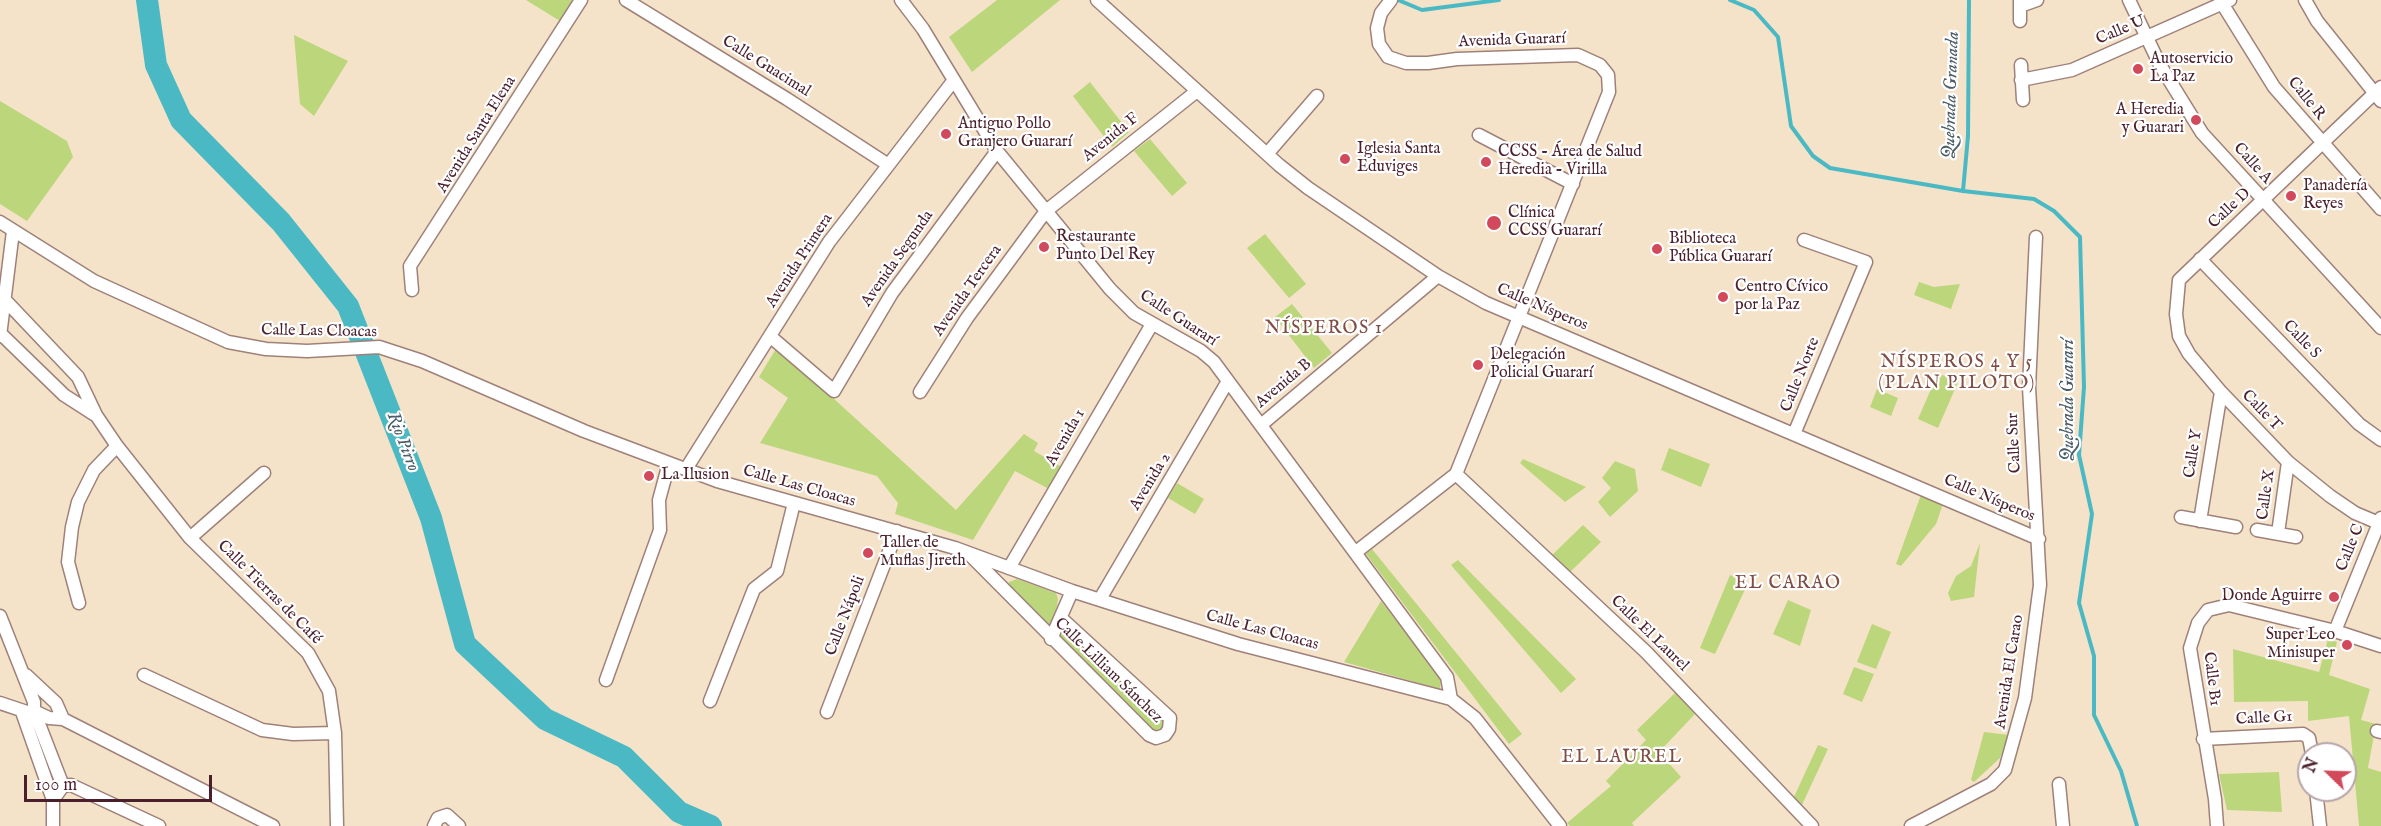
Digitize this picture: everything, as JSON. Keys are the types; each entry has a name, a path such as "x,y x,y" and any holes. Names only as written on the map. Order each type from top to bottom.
{"street":[{"name":"Avenida Santa Elena","path":"412,290 410,266 482,159 580,0"},
{"name":"Calle Guacimal","path":"626,0 787,99 887,164"},
{"name":"Calle Guararí","path":"901,0 954,80 997,151 1110,289 1134,312 1201,351 1228,381 1447,676 1450,699"},
{"name":"Calle Nísperos","path":"1097,0 1267,154 1308,188 1438,276 1486,303 2039,539"},
{"name":"Avenida Guararí","path":"1391,0 1381,13 1377,28 1379,44 1388,57 1406,63 1578,55 1599,64 1608,75 1609,92 1456,474"},
{"path":"2020,21 2020,3 2037,0"},
{"name":"Calle A","path":"2129,0 2146,38 2202,133 2381,328"},
{"path":"2305,0 2317,21 2379,94"},
{"name":"Calle U","path":"2022,80 2072,70 2224,1"},
{"name":"Calle R","path":"2224,1 2274,87 2322,144 2381,208"},
{"path":"2021,65 2023,100"},
{"name":"Avenida Primera","path":"686,469 829,242 954,80"},
{"name":"Avenida F","path":"1046,211 1197,91"},
{"name":"Calle D","path":"2180,280 2322,144 2379,94"},
{"path":"1267,154 1317,96"},
{"path":"1479,135 1573,184"},
{"name":"Avenida Segunda","path":"771,337 834,392 892,292 997,151"},
{"name":"Avenida Tercera","path":"920,392 967,318 1046,211"},
{"name":"Calle Las Cloacas","path":"0,222 93,281 228,342 266,350 307,351 379,347 422,362 566,424 686,469 794,503 966,551 1072,591 1238,644 1450,699 1475,718 1560,826"},
{"path":"0,335 13,231"},
{"name":"Calle Sur","path":"2036,237 2029,387 2031,450 2039,539"},
{"name":"Calle Norte","path":"1794,434 1866,262 1804,240"},
{"name":"Calle S","path":"2200,259 2359,424 2381,440"},
{"name":"Avenida B","path":"1261,425 1438,276"},
{"name":"Calle T","path":"2180,280 2176,314 2180,336 2189,354 2221,393 2288,462 2330,496 2355,513 2380,521"},
{"name":"Calle Tierras de Café","path":"4,299 78,377 96,415 117,446 190,538 308,652 328,691 335,733 337,826"},
{"name":"Avenida 1","path":"1009,568 1152,324"},
{"name":"Calle Tierras de Café","path":"0,335 64,394 96,415"},
{"name":"Avenida 2","path":"1100,599 1228,381"},
{"name":"Calle Y","path":"2200,520 2221,393"},
{"path":"79,603 69,562 72,527 78,502 94,470 117,446"},
{"name":"Calle X","path":"2278,533 2288,462"},
{"path":"606,680 660,530 659,500 669,463"},
{"path":"190,538 264,473"},
{"path":"1356,552 1456,474"},
{"name":"Calle El Laurel","path":"1456,474 1646,652 1812,826"},
{"path":"710,701 754,589 777,571 794,503"},
{"path":"2181,517 2236,527"},
{"name":"Calle C","path":"2335,631 2380,521"},
{"path":"2257,530 2296,537"},
{"name":"Calle Nápoli","path":"827,712 897,531"},
{"name":"Avenida El Carao","path":"1911,826 1991,784 2005,770 2025,698 2040,585 2039,539"},
{"name":"Calle Lilliam Sánchez","path":"966,551 1149,735 1156,738 1165,735 1169,729 1170,718 1061,618"},
{"path":"1051,639 1072,591"},
{"name":"Calle B1","path":"2217,826 2215,799 2203,739 2190,648 2198,623 2208,610 2229,605 2335,631 2381,645"},
{"path":"0,616 34,702 28,711"},
{"path":"22,671 56,703 63,719"},
{"path":"144,675 262,730 292,734 335,733"},
{"path":"0,703 49,718 63,719 273,826"},
{"path":"28,711 58,793 53,826"},
{"path":"28,711 58,793"},
{"name":"Calle G1","path":"2203,739 2303,734 2309,738 2310,742"},
{"path":"2059,784 2063,826"},
{"path":"58,793 71,785 157,826"},
{"path":"2317,802 2320,826"},
{"path":"434,826 438,818 447,815 459,826"}],"green space":[{"path":"526,0 572,0 560,21"},
{"path":"997,0 1060,0 972,72 949,37"},
{"path":"294,35 348,61 314,116 300,104"},
{"path":"1090,82 1129,132 1112,147 1073,96"},
{"path":"0,101 67,141 73,157 27,221 0,204"},
{"path":"1150,139 1187,183 1172,196 1134,151"},
{"path":"1265,234 1306,284 1289,298 1247,248"},
{"path":"1919,282 1934,287 1960,284 1951,309 1914,295"},
{"path":"1292,304 1332,353 1314,368 1275,317"},
{"path":"777,347 956,510 1024,434 1038,443 1034,451 1062,467 1049,489 1015,471 973,540 895,514 898,503 877,476 760,443 788,398 759,377"},
{"path":"1938,373 1958,382 1938,428 1918,419"},
{"path":"1877,389 1898,398 1891,416 1870,407"},
{"path":"1669,448 1710,464 1701,487 1661,470"},
{"path":"1523,459 1586,487 1565,502 1520,463"},
{"path":"1615,461 1635,469 1638,491 1610,517 1598,502 1611,488 1602,478"},
{"path":"1177,483 1204,499 1195,514 1168,498"},
{"path":"1922,492 1944,501 1936,524 1901,566 1896,564"},
{"path":"1583,525 1601,542 1569,573 1551,556"},
{"path":"1980,543 1974,597 1951,601 1948,593 1956,576 1971,566"},
{"path":"1372,549 1522,734 1509,744 1366,554"},
{"path":"1458,560 1576,679 1561,693 1451,565"},
{"path":"1730,575 1748,583 1715,654 1700,648"},
{"path":"1017,579 1056,593 1058,599 1056,612 1048,628 1007,587 1009,582"},
{"path":"1788,600 1811,610 1800,646 1773,634"},
{"path":"1381,601 1441,678 1440,689 1344,662"},
{"path":"1872,624 1891,632 1876,669 1857,662"},
{"path":"1065,626 1165,719 1166,729 1158,733 1153,731 1056,637"},
{"path":"2328,639 2337,642 2329,675 2370,689 2361,720 2376,724 2368,768 2381,772 2381,826 2359,826 2357,742 2351,742 2349,716 2308,721 2308,701 2234,702 2233,649 2319,672"},
{"path":"1854,667 1874,674 1862,702 1843,694"},
{"path":"1676,692 1695,714 1659,752 1681,777 1632,823 1634,826 1570,826 1567,823 1611,786 1606,781 1646,740 1637,730"},
{"path":"1984,732 2009,735 2000,758 1974,782 1971,780"},
{"path":"1818,745 1828,749 1801,807 1793,799"},
{"path":"2279,772 2282,812 2227,810 2219,774"}],"waterway":[{"name":"Rio Pirro","path":"147,0 156,65 181,120 281,222 348,306 431,518 465,644 545,719 624,757 679,812 711,826"},
{"path":"1398,0 1422,10 1499,0"},
{"name":"Quebrada Guararí","path":"1730,0 1754,10 1778,37 1791,126 1813,156 1830,168 1963,191 2034,199 2054,211 2080,237 2084,387 2079,455 2092,514 2079,603 2094,656 2094,715 2121,771 2137,826"},
{"name":"Quebrada Granada","path":"1963,191 1968,136 1969,0"}],"place":[{"name":"Autoservicio La Paz","path":"2138,69"},
{"name":"A Heredia y Guarari","path":"2196,120"},
{"name":"Antiguo Pollo Granjero Guararí","path":"946,134"},
{"name":"Iglesia Santa Eduviges","path":"1345,159"},
{"name":"CCSS - Área de Salud Heredia - Virilla","path":"1486,162"},
{"name":"Panadería Reyes","path":"2291,196"},
{"name":"Clínica CCSS Guararí","path":"1494,223"},
{"name":"Restaurante Punto Del Rey","path":"1044,247"},
{"name":"Biblioteca Pública Guararí","path":"1657,249"},
{"name":"Centro Cívico por la Paz","path":"1723,297"},
{"name":"Delegación Policial Guararí","path":"1478,365"},
{"name":"La Ilusion","path":"649,476"},
{"name":"Taller de Muflas Jireth","path":"868,553"},
{"name":"Donde Aguirre","path":"2334,597"},
{"name":"Super Leo Minisuper","path":"2347,645"}],"district":[{"name":"NÍSPEROS 1","path":"1324,329"},
{"name":"NÍSPEROS 4 Y 5 (PLAN PILOTO)","path":"1957,373"},
{"name":"EL CARAO","path":"1788,584"},
{"name":"EL LAUREL","path":"1622,758"}]}
